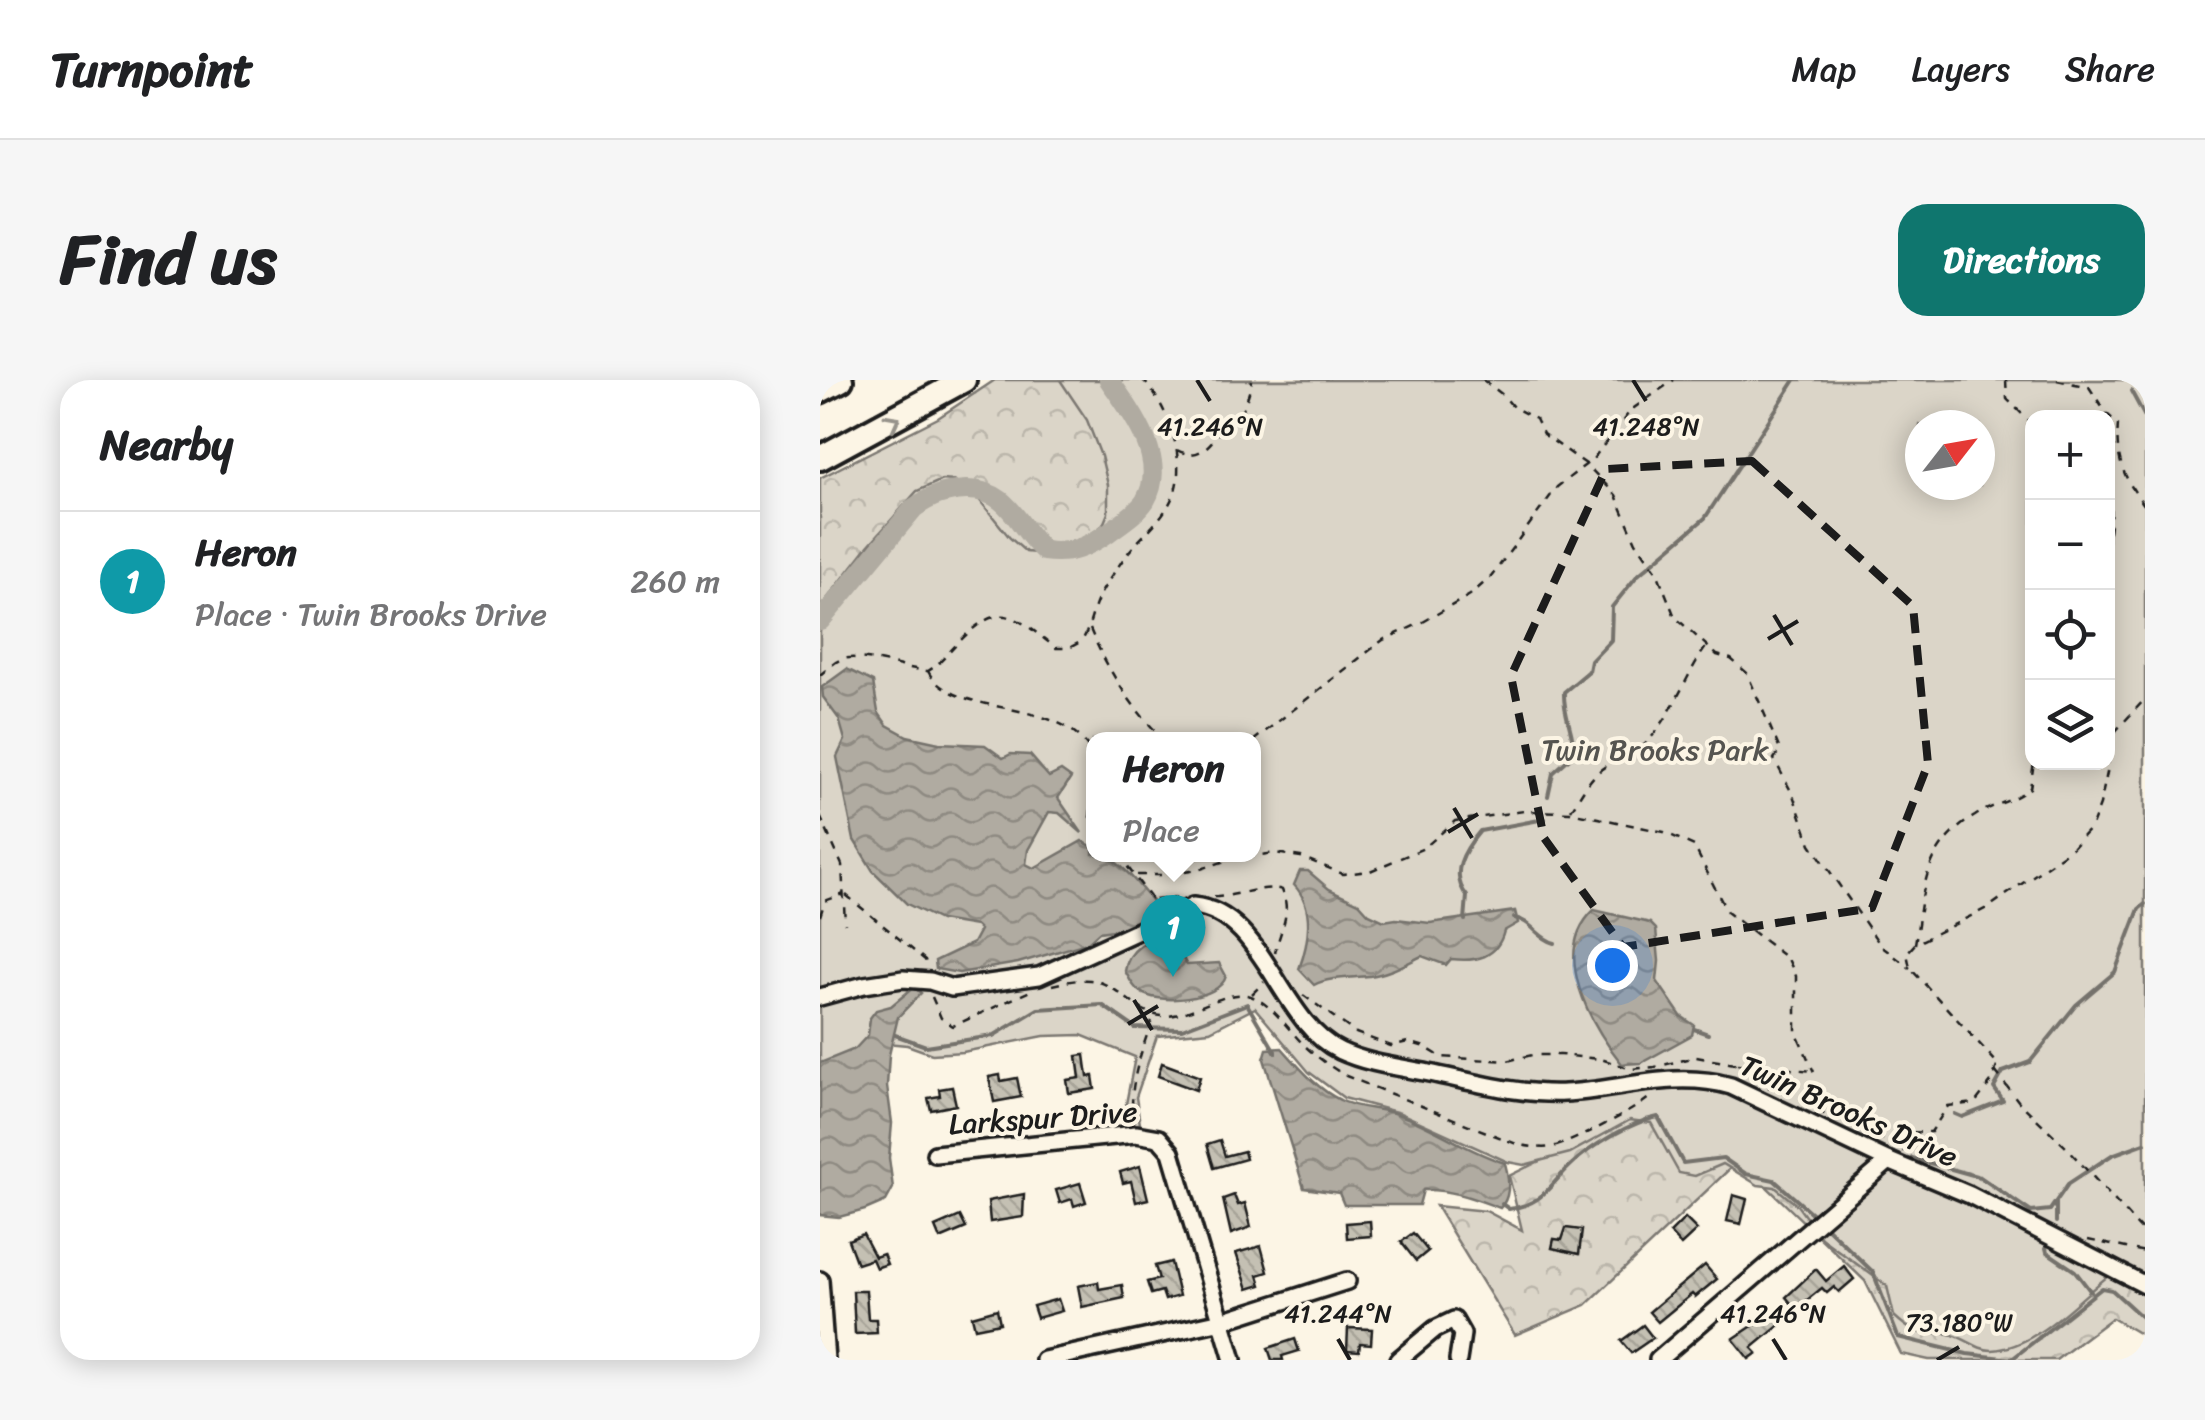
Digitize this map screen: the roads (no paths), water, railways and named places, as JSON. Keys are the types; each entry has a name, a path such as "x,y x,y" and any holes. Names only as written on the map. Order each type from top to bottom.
{"highway":[{"path":"820,392 841,380"},
{"path":"820,458 964,380"}],"street":[{"name":"Twin Brooks Drive","path":"820,997 903,979 952,988 1039,976 1193,906 1212,908 1233,921 1316,1034 1339,1050 1374,1063 1524,1093 1566,1093 1656,1080 1704,1078 1746,1092 1897,1159 2145,1285"},
{"name":"Larkspur Drive","path":"935,1154 1136,1134 1158,1138 1172,1152 1233,1360"},
{"path":"1658,1360 1897,1159"},
{"path":"820,1280 826,1360"},
{"path":"1044,1360 1222,1321 1347,1282"},
{"path":"1398,1360 1436,1328 1454,1320 1462,1334 1458,1360"}],"water":[{"path":"847,669 873,682 878,712 887,725 907,736 939,743 985,745 1003,758 1011,754 1030,755 1049,777 1061,771 1071,778 1058,798 1082,833 1059,813 1049,812 1028,850 1026,864 1034,868 1082,841 1086,843 1086,862 1115,862 1126,871 1152,901 1151,914 1120,929 1099,932 1087,943 1018,963 959,973 936,969 935,961 973,943 980,930 940,920 907,904 873,871 854,840 837,757 845,740 839,719 823,697 822,687"},
{"path":"1300,871 1308,871 1329,889 1384,921 1430,923 1515,911 1518,923 1504,931 1491,953 1477,959 1451,959 1446,965 1422,956 1383,973 1314,985 1299,969 1308,925 1305,904 1294,885"},
{"path":"1594,910 1650,923 1656,929 1657,981 1681,1016 1694,1025 1692,1035 1641,1063 1622,1064 1598,1030 1580,988 1575,947 1581,927"},
{"path":"1168,932 1176,934 1187,965 1219,963 1226,976 1221,984 1201,995 1173,999 1148,996 1137,989 1125,971 1130,956 1146,942"},
{"path":"914,987 921,993 898,1017 889,1055 889,1158 893,1188 886,1201 865,1210 839,1217 820,1215 820,1063 855,1049 868,1035 870,1018 876,1010 891,1006"},
{"path":"1282,1048 1316,1084 1340,1100 1400,1115 1505,1163 1508,1187 1504,1204 1500,1208 1453,1193 1423,1190 1419,1205 1344,1205 1339,1193 1304,1188 1264,1059 1267,1049"}],"waterway":[{"path":"820,621 914,508 938,495 966,490 993,495 1011,510 1044,551 1053,552 1086,546 1133,514 1145,501 1153,470 1145,438 1109,380"},
{"path":"1548,796 1553,773 1574,754 1564,692 1589,671 1591,661 1611,640 1612,607 1637,576 1705,518 1795,380"},
{"path":"2131,391 2145,417"},
{"path":"1465,920 1467,896 1459,871 1474,838 1480,831 1545,819"},
{"path":"1955,1114 1962,1117 2003,1101 1994,1088 2003,1072 2030,1062 2076,1005 2115,972 2139,909 2145,904"},
{"path":"1514,918 1555,943"},
{"path":"895,1035 926,1046 993,1036 1038,1009 1102,1005 1135,1028 1182,1029 1247,1004 1276,1053"},
{"path":"1694,1029 1708,1034"},
{"path":"1502,1204 1509,1209 1530,1203 1600,1143 1658,1117 1683,1163 1723,1158 1746,1174 1774,1180 1816,1217"},
{"path":"1912,1158 1980,1177 2031,1212 2050,1210 2068,1184 2112,1155 2145,1143"},
{"path":"2056,1203 2056,1222"},
{"path":"1823,1224 1873,1272 1898,1337 1967,1354 2012,1359 2102,1288 2112,1290 2145,1320"},
{"path":"2046,1248 2075,1271 2091,1292"}],"place":[{"name":"Heron","path":"1173,977"}],"park label":[{"name":"Twin Brooks Park","path":"1655,750"}]}
